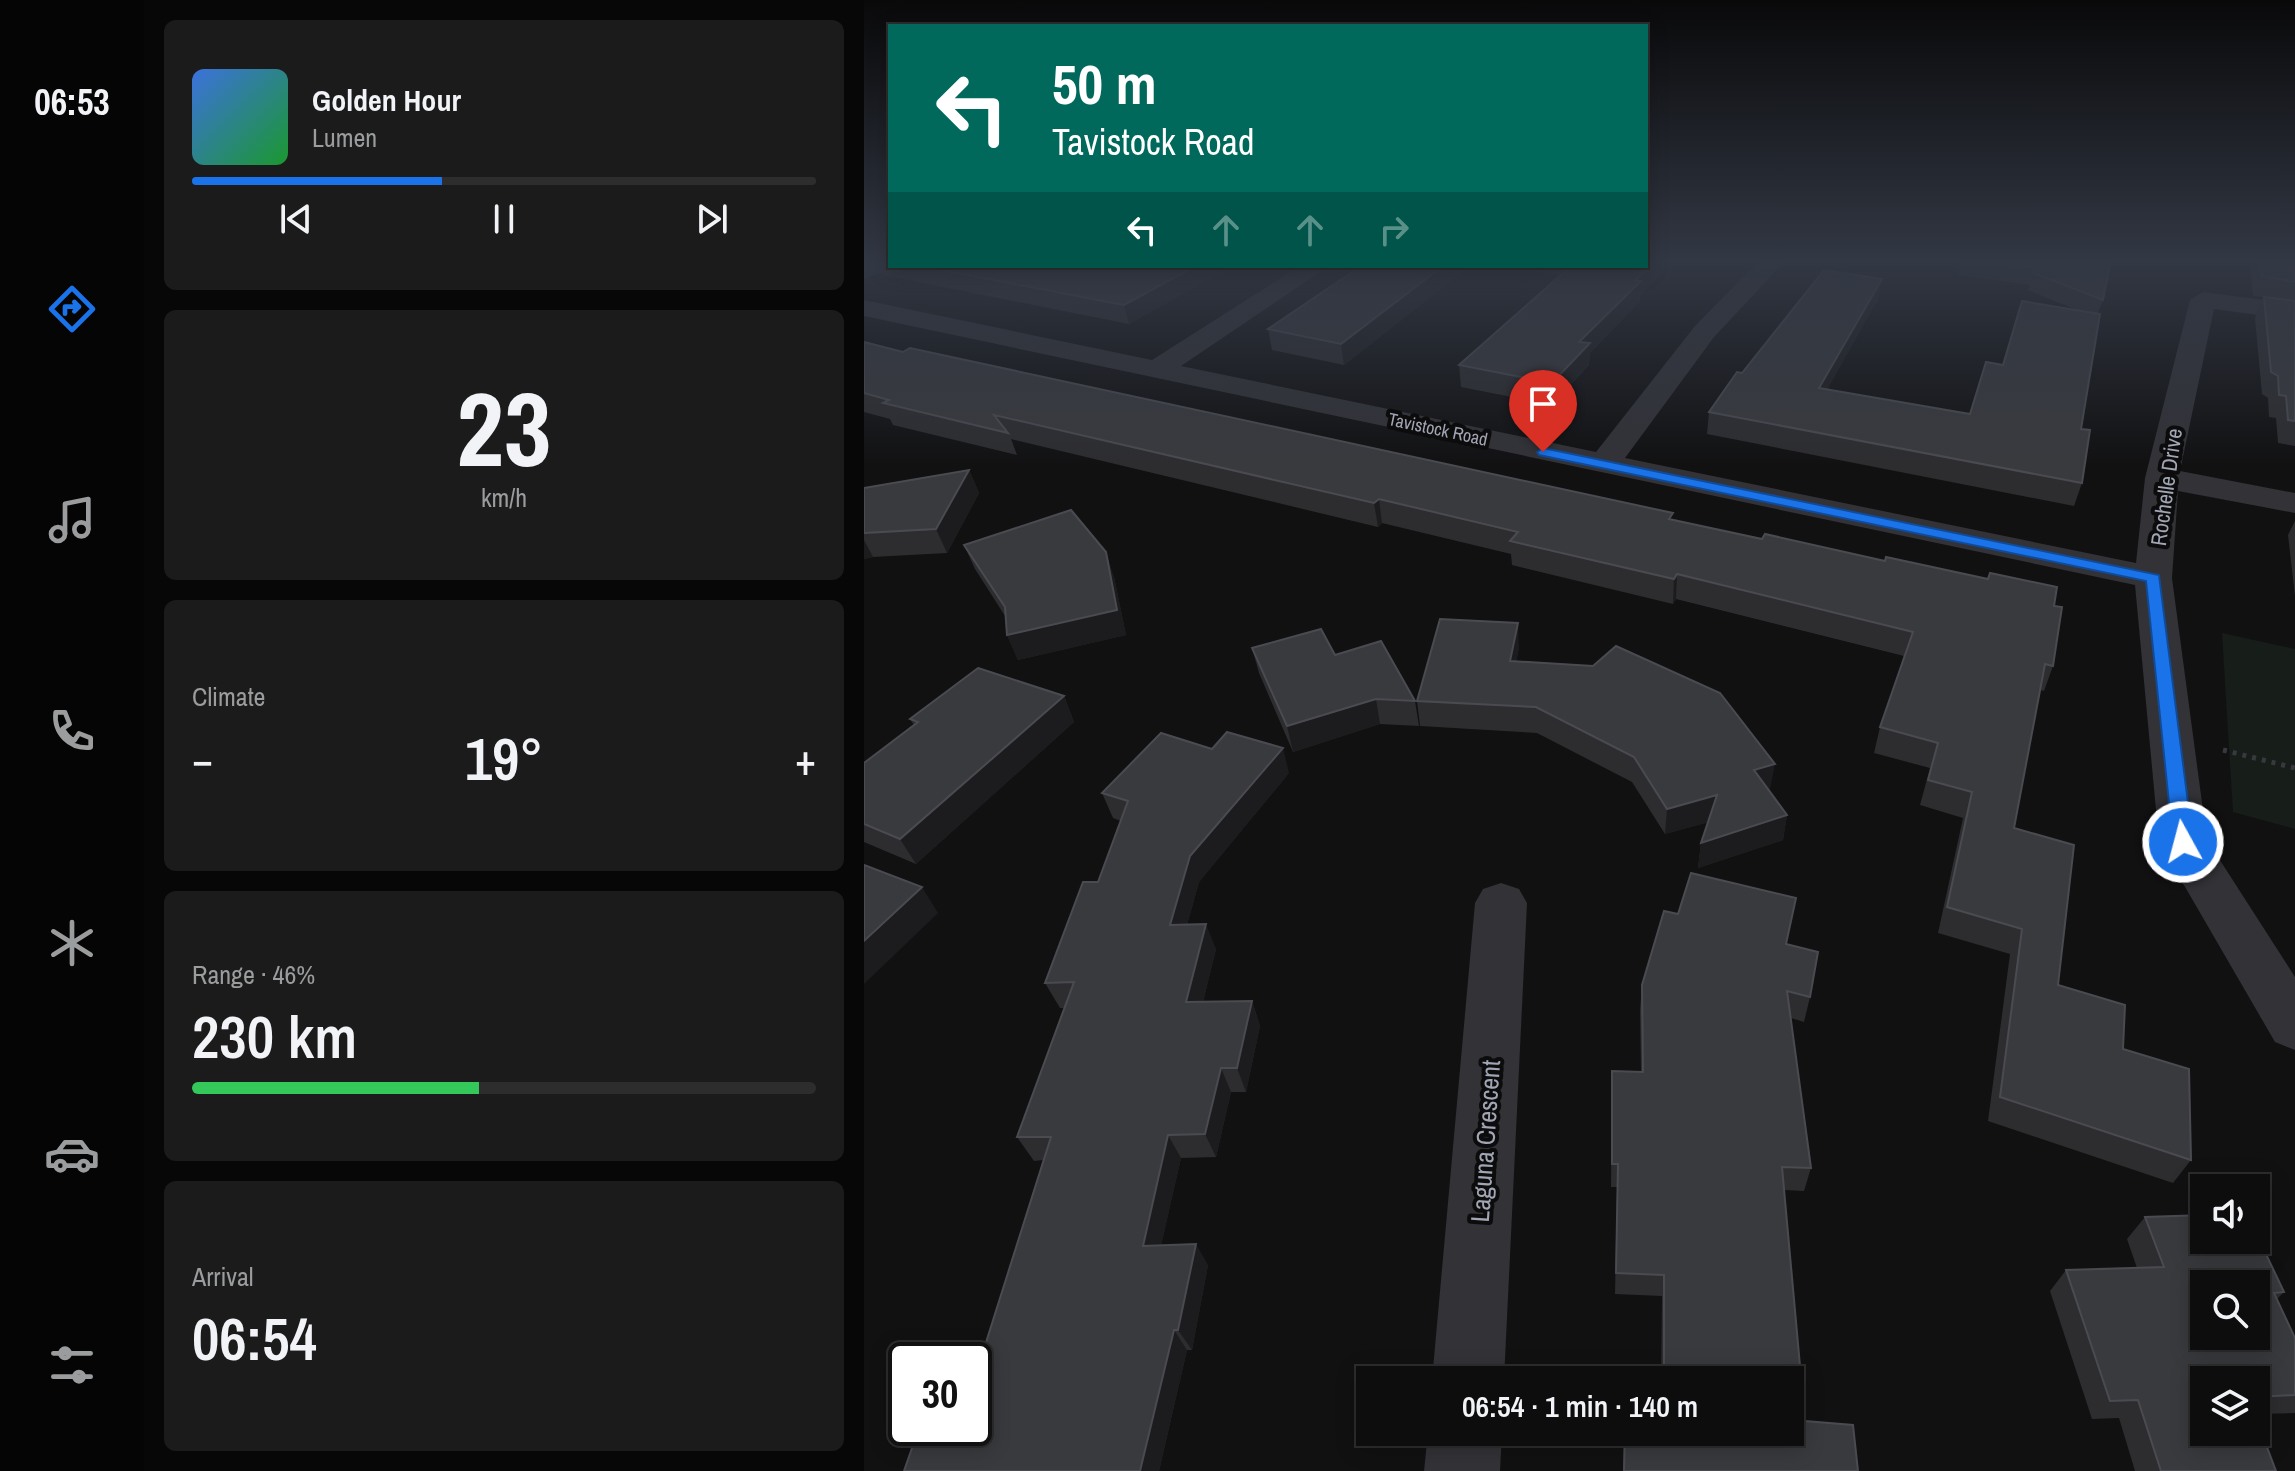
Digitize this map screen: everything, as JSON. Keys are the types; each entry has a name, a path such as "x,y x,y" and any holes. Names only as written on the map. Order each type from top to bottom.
{"street":[{"name":"Tavistock Road","path":"963,329 2153,578"},
{"path":"1157,369 1220,329"},
{"path":"1603,465 1708,329"},
{"name":"Rochelle Drive","path":"2196,329 2162,478 2153,578 2183,842 2295,1025"},
{"path":"2162,478 2295,503"},
{"name":"Laguna Crescent","path":"1469,1366 1501,903"},
{"path":"1462,1471 1464,1446"}],"path":[{"path":"2171,737 2295,768"}],"shaded area":[{"path":"2222,633 2295,649 2295,829 2233,812"}],"building":[{"path":"1269,329 1361,329 1341,344"},
{"path":"1500,329 1593,329 1579,342 1590,343 1552,383 1459,365"},
{"path":"1777,329 1853,329 1819,388 1970,414 1986,362 2003,365 2014,329 2098,329 2081,429 2090,430 2082,483 1709,412 1737,372 1742,373"},
{"path":"2267,329 2295,329 2295,421 2288,420 2286,396 2279,395 2278,376 2271,372"},
{"path":"864,342 903,352 910,348 1673,513 1669,519 1762,539 1765,534 1885,561 1886,557 1988,579 1990,573 2057,587 2054,606 2062,607 2053,666 2045,664 2014,828 2074,845 2058,985 2125,1005 2123,1049 2189,1069 2191,1160 2000,1097 2022,929 1947,907 1972,792 1928,780 1938,743 1880,727 1913,632 1677,574 1674,579 1510,541 1518,532 1379,499 1374,503 994,415 1008,433 883,403 889,400 864,393"},
{"path":"969,470 936,529 864,533 864,488"},
{"path":"1071,510 1106,552 1117,610 1007,635 1005,607 964,545"},
{"path":"1440,619 1518,623 1510,661 1593,666 1616,646 1720,693 1775,764 1754,770 1787,815 1701,843 1717,795 1667,809 1634,757 1536,707 1417,701"},
{"path":"1321,629 1335,655 1381,641 1415,701 1376,699 1287,726 1252,648"},
{"path":"978,668 1064,696 900,839 864,824 864,763 918,722 910,719"},
{"path":"1227,732 1283,748 1190,856 1170,925 1206,924 1186,1002 1252,1001 1237,1068 1221,1068 1205,1134 1168,1135 1143,1246 1196,1244 1178,1330 1174,1330 1140,1471 904,1471 913,1446 992,1446 992,1342 986,1342 1051,1137 1017,1137 1074,982 1045,983 1083,882 1098,882 1128,801 1102,793 1161,733 1212,749"},
{"path":"864,865 922,887 864,941"},
{"path":"1691,873 1796,898 1786,944 1818,952 1810,997 1787,991 1811,1168 1782,1167 1800,1366 1664,1366 1664,1275 1616,1273 1618,1164 1612,1164 1612,1071 1643,1072 1642,985 1664,911 1678,914"},
{"path":"2190,1215 2190,1254 2266,1254 2284,1292 2274,1293 2295,1338 2295,1395 2270,1396 2270,1366 2190,1366 2190,1446 2267,1446 2276,1471 2161,1471 2138,1400 2110,1401 2066,1270 2164,1267 2145,1217"},
{"path":"1804,1410 1805,1421 1853,1425 1858,1471 1624,1471 1625,1446 1804,1446"}],"route":[{"path":"1543,452 2153,578 2183,842"}]}
